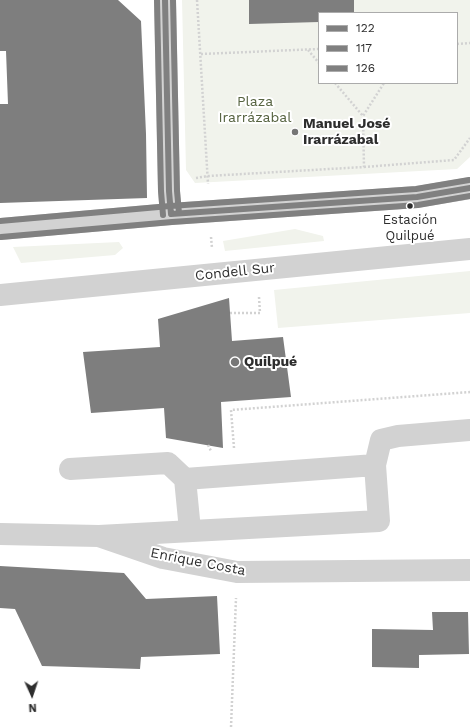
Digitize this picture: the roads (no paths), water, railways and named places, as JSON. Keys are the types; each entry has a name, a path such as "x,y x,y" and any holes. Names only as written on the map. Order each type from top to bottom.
{"street":[{"path":"165,0 171,214"},
{"path":"0,229 171,214 417,197 470,188"},
{"name":"Condell Sur","path":"0,295 470,249"},
{"path":"99,536 379,520 375,465 381,440 398,436 470,430"},
{"path":"70,469 168,463 185,479 190,530"},
{"path":"185,479 375,465"},
{"name":"Enrique Costa","path":"0,534 99,536 162,558 237,572 470,570"}],"place":[{"name":"Manuel José Irarrázabal","path":"295,132"},
{"name":"Estación Quilpué","path":"410,206"},
{"name":"Quilpué","path":"235,362"}],"park label":[{"name":"Plaza Irarrázabal","path":"255,110"}]}
